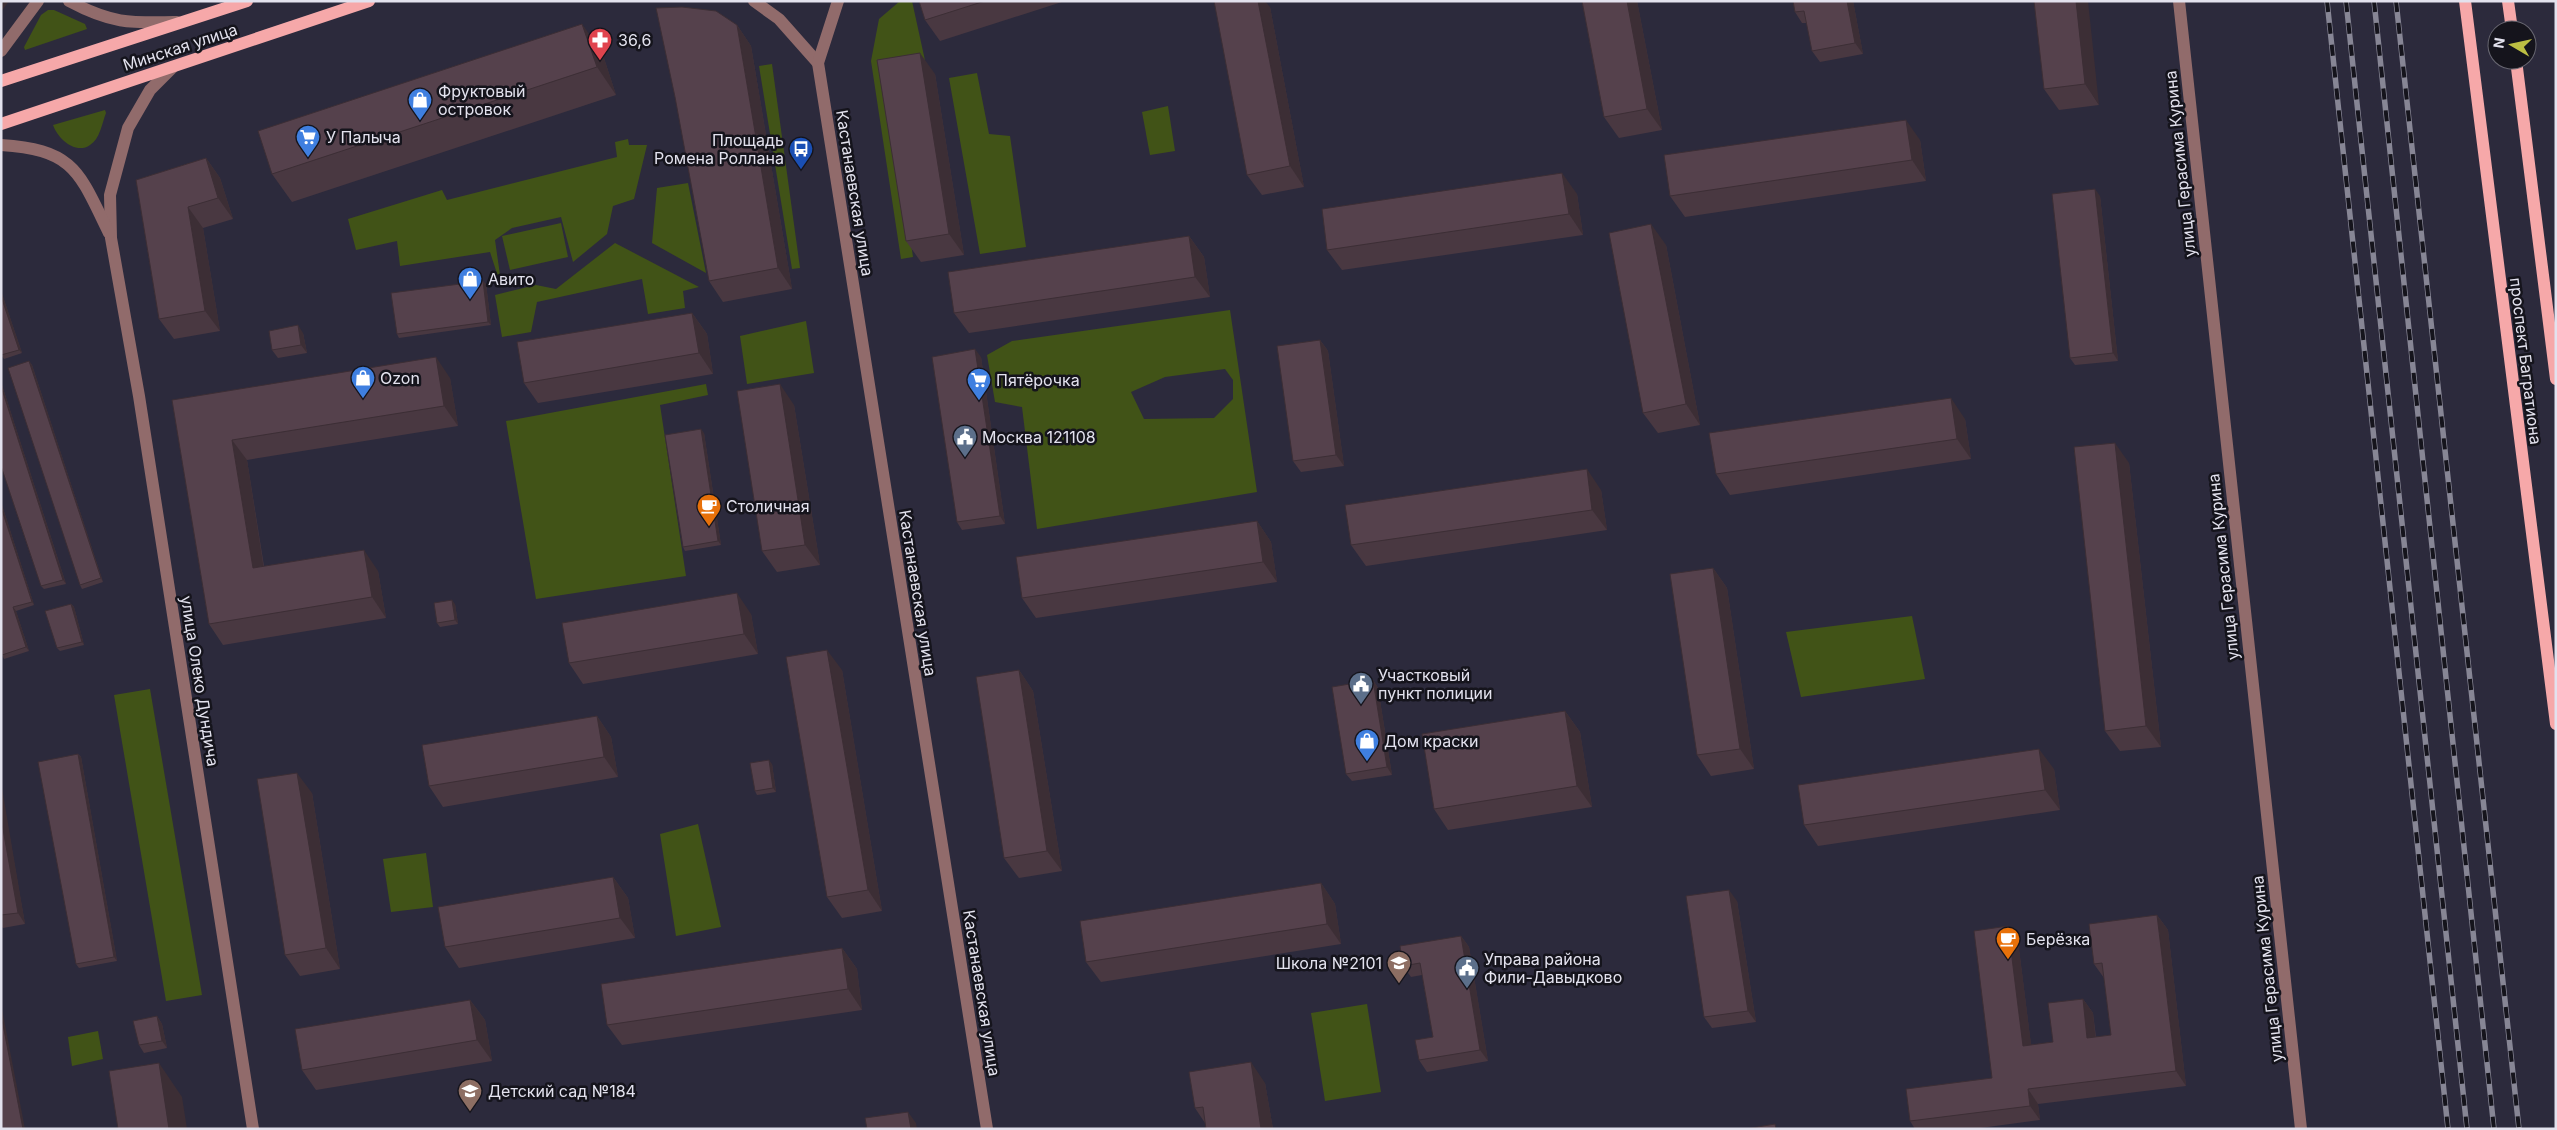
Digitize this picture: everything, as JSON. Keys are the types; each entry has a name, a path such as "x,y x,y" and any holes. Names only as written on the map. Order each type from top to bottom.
{"main road":[{"name":"Минская улица","path":"1,81 247,1"},
{"name":"Минская улица","path":"1,124 369,1"},
{"name":"проспект Багратиона","path":"2465,1 2556,724"},
{"path":"2508,1 2511,20"},
{"name":"проспект Багратиона","path":"2517,70 2556,379"}],"street":[{"path":"1,51 38,1"},
{"path":"70,1 101,17 128,23 184,22"},
{"path":"754,1 779,19 818,63"},
{"name":"Кастанаевская улица","path":"838,1 818,63 987,1129"},
{"name":"улица Герасима Курина","path":"2179,1 2301,1129"},
{"name":"улица Олеко Дундича","path":"173,67 150,90 128,128 110,195 111,238 139,396 253,1129"},
{"name":"улица Олеко Дундича","path":"1,145 25,146 51,153 76,170 111,238"}],"green space":[{"path":"900,1 912,1 926,65 887,76 913,257 901,259 871,61 879,19"},
{"path":"48,10 54,10 85,24 87,29 25,50 24,47 41,15"},
{"path":"772,64 800,268 792,269 759,66"},
{"path":"977,73 989,134 1010,136 1026,247 980,254 949,78"},
{"path":"1168,106 1175,151 1150,155 1142,112"},
{"path":"105,110 106,113 98,135 85,148 73,147 68,144 55,130 53,125"},
{"path":"628,139 629,145 647,145 634,199 613,206 607,234 573,262 561,217 512,228 495,240 502,289 490,252 400,266 397,241 356,250 348,219 442,190 447,200 617,157 615,142"},
{"path":"688,183 706,273 652,243 657,188"},
{"path":"561,223 568,257 510,270 502,236"},
{"path":"615,243 699,287 683,291 685,308 648,314 642,279 537,302 531,332 502,337 495,295 536,285 556,289"},
{"path":"1230,310 1257,492 1037,529 1022,407 995,402 987,355 1012,341","holes":["1225,369 1233,380 1233,399 1214,418 1144,419 1131,392 1165,377"]},
{"path":"806,321 814,373 747,384 740,336"},
{"path":"706,384 708,395 660,405 686,576 536,599 506,421"},
{"path":"1912,616 1925,679 1801,697 1786,632"},
{"path":"150,689 202,995 166,1001 114,695"},
{"path":"698,824 721,927 676,936 660,834"},
{"path":"426,853 433,907 391,912 383,859"},
{"path":"1367,1004 1381,1092 1325,1101 1311,1013"},
{"path":"98,1031 103,1059 72,1066 68,1037"}],"building":[{"path":"919,1 985,1 925,20"},
{"path":"1214,1 1258,1 1290,166 1247,175"},
{"path":"1582,1 1627,1 1647,109 1604,117"},
{"path":"1793,1 1847,1 1855,43 1812,51 1804,11 1795,12"},
{"path":"2034,1 2076,1 2085,84 2044,89"},
{"path":"682,7 716,11 737,25 778,268 709,281 675,97 656,8"},
{"path":"582,24 597,67 272,174 258,131"},
{"path":"920,53 949,234 906,241 877,60"},
{"path":"1906,120 1912,160 1670,196 1664,155"},
{"path":"206,158 218,198 188,207 205,311 159,319 136,180"},
{"path":"1562,173 1569,214 1327,250 1322,209"},
{"path":"2095,189 2113,353 2070,358 2052,194"},
{"path":"1651,224 1686,404 1643,413 1609,233"},
{"path":"1189,236 1195,277 954,313 948,272"},
{"path":"483,281 488,322 397,334 391,293"},
{"path":"1,296 19,350 1,355"},
{"path":"692,313 699,353 524,383 517,342"},
{"path":"298,325 301,345 272,350 269,331"},
{"path":"1320,340 1336,455 1293,461 1277,346"},
{"path":"975,349 1000,516 957,522 932,357"},
{"path":"436,357 444,406 232,440 253,568 364,550 372,597 209,624 172,400"},
{"path":"29,361 101,578 80,585 8,368"},
{"path":"780,384 805,545 762,551 737,391"},
{"path":"1,386 63,580 41,586 1,466"},
{"path":"1951,398 1957,439 1716,474 1709,433"},
{"path":"701,429 718,541 683,547 665,435"},
{"path":"2115,443 2146,726 2105,731 2074,447"},
{"path":"1587,469 1592,510 1351,545 1345,505"},
{"path":"1,507 32,602 13,607 26,647 2,655"},
{"path":"1257,521 1263,562 1022,598 1016,557"},
{"path":"1713,568 1740,749 1697,755 1670,574"},
{"path":"737,593 744,634 569,663 562,623"},
{"path":"452,600 455,620 437,623 434,603"},
{"path":"71,604 82,642 57,648 45,611"},
{"path":"827,650 868,890 827,897 786,657"},
{"path":"1019,670 1047,851 1004,858 976,677"},
{"path":"1373,680 1387,767 1346,774 1332,687"},
{"path":"1565,711 1577,786 1434,809 1422,734"},
{"path":"597,716 604,757 429,786 422,745"},
{"path":"2039,749 2045,790 1804,825 1798,785"},
{"path":"78,754 114,957 76,964 38,762"},
{"path":"769,760 773,788 755,791 750,763"},
{"path":"297,773 326,948 285,955 257,779"},
{"path":"1,818 18,913 1,915"},
{"path":"613,877 620,918 445,947 438,907"},
{"path":"1321,883 1327,924 1086,962 1080,921"},
{"path":"1729,890 1748,1011 1704,1017 1686,896"},
{"path":"2157,915 2176,1071 2028,1089 2030,1106 1910,1121 1906,1089 1992,1078 1974,931 2008,926 2023,1046 2053,1042 2048,1003 2083,999 2087,1038 2111,1035 2102,963 2094,964 2089,924"},
{"path":"1461,936 1480,1050 1419,1060 1415,1040 1433,1037 1420,963 1403,966 1400,946"},
{"path":"842,948 848,989 607,1025 601,984"},
{"path":"470,1000 477,1040 302,1070 295,1029"},
{"path":"1,1014 23,1129 1,1129"},
{"path":"157,1016 162,1041 139,1045 133,1021"},
{"path":"1251,1062 1261,1129 1206,1129 1203,1107 1195,1108 1189,1072"},
{"path":"159,1063 169,1129 118,1129 109,1071"},
{"path":"908,1112 911,1129 867,1129 865,1118"},
{"path":"1775,1124 1776,1129 1746,1129"}],"railway":[{"path":"2327,1 2448,1129"},
{"path":"2346,1 2467,1129"},
{"path":"2374,1 2494,1129"},
{"path":"2396,1 2519,1129"}],"place":[{"name":"36,6","path":"600,61"},
{"name":"Фруктовый островок","path":"420,121"},
{"name":"У Палыча","path":"308,158"},
{"name":"Площадь Ромена Роллана","path":"801,170"},
{"name":"Авито","path":"470,300"},
{"name":"Ozon","path":"363,399"},
{"name":"Пятёрочка","path":"979,401"},
{"name":"Москва 121108","path":"965,458"},
{"name":"Столичная","path":"709,527"},
{"name":"Участковый пункт полиции","path":"1361,705"},
{"name":"Дом краски","path":"1367,762"},
{"name":"Берёзка","path":"2008,960"},
{"name":"Школа №2101","path":"1399,984"},
{"name":"Управа района Фили-Давыдково","path":"1467,989"},
{"name":"Детский сад №184","path":"470,1112"}]}
